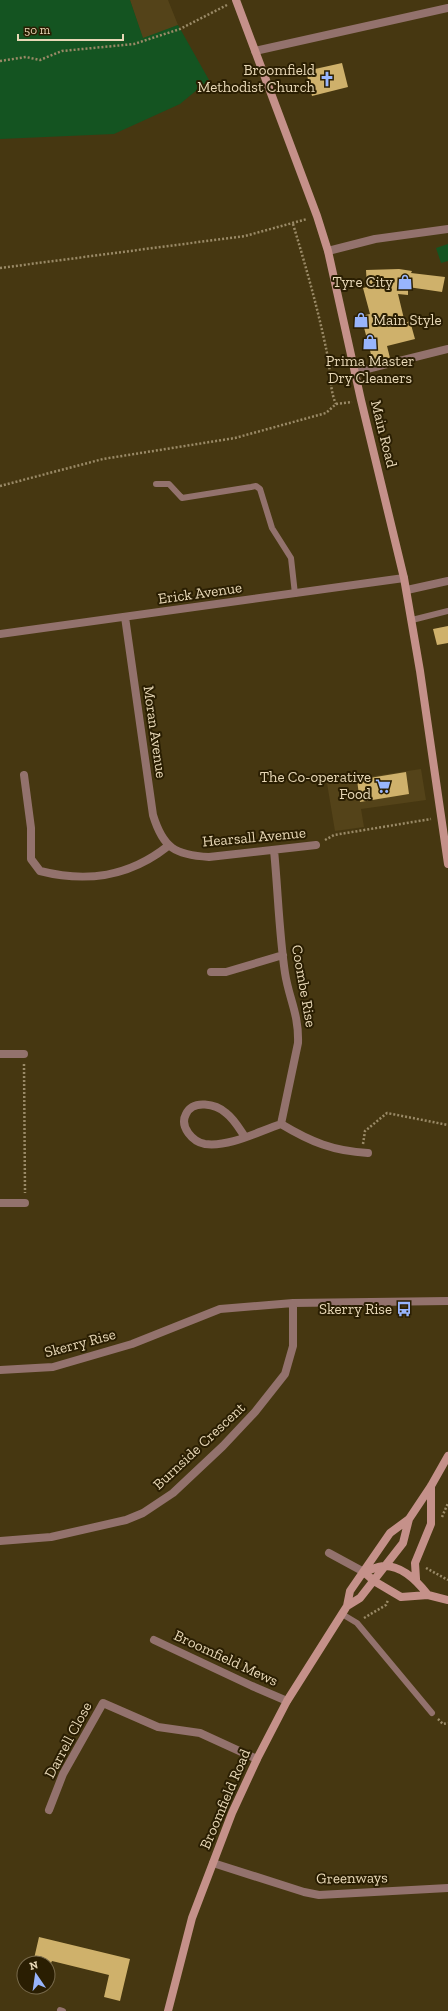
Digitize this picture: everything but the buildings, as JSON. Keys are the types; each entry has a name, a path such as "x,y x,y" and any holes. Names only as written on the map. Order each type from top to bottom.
{"main road":[{"name":"Main Road","path":"236,0 317,216 328,251 361,400 407,590 448,864"},
{"name":"Broomfield Road","path":"168,2011 192,1918 230,1819 257,1759 287,1701 345,1610 350,1591 390,1533 409,1518 431,1486 448,1456"},
{"path":"416,1579 415,1563 431,1524 431,1486"},
{"name":"Broomfield Road","path":"345,1610 360,1598 403,1543 409,1518"},
{"path":"364,1572 385,1566 392,1567 416,1579 428,1595"},
{"path":"364,1572 374,1581 401,1597 428,1595 448,1600"}],"street":[{"path":"255,51 448,8"},
{"path":"328,251 375,240 448,228"},
{"path":"355,372 448,349"},
{"name":"Erick Avenue","path":"0,634 404,578"},
{"path":"407,590 448,581"},
{"name":"Moran Avenue","path":"126,617 153,815 156,827 168,846"},
{"path":"24,775 31,828 31,859 40,871 73,876 116,873 144,864 168,846"},
{"name":"Hearsall Avenue","path":"168,846 178,852 195,856 209,857 316,845"},
{"name":"Coombe Rise","path":"274,850 283,955 287,983 297,1016 299,1030 298,1043 281,1124"},
{"path":"211,972 226,972 283,955"},
{"path":"0,1054 24,1054"},
{"path":"245,1137 232,1119 216,1106 208,1104 198,1106 190,1109 185,1115 185,1126 189,1134 203,1144 228,1143 245,1137 281,1124 319,1144 334,1149 365,1153"},
{"path":"0,1203 25,1203"},
{"name":"Skerry Rise","path":"0,1370 53,1367 132,1344 220,1309 293,1303 448,1301"},
{"name":"Burnside Crescent","path":"0,1541 51,1537 126,1520 143,1513 173,1493 223,1446 250,1418 285,1374 294,1346 293,1303"},
{"path":"329,1553 364,1572"},
{"name":"Broomfield Mews","path":"154,1640 287,1701"},
{"name":"Darrell Close","path":"49,1810 63,1774 103,1703 158,1727 200,1733 257,1759"},
{"name":"Greenways","path":"213,1863 304,1892 319,1895 448,1888"}],"lane":[{"path":"156,484 169,484 182,498 251,487 260,489 272,528 291,558 295,594"},
{"path":"412,620 448,611"},
{"path":"345,1610 432,1713"}],"path":[{"path":"0,61 26,57 40,60 62,51 124,45 145,41 180,29 236,0"},
{"path":"0,268 245,236 293,224 317,216"},
{"path":"293,224 312,288 327,353 333,396 336,404"},
{"path":"0,486 103,459 235,438 326,413 336,404 361,400"},
{"path":"316,845 334,835 442,817"},
{"path":"24,1054 25,1203"},
{"path":"365,1153 365,1131 387,1113 448,1125"},
{"path":"439,1525 448,1503"},
{"path":"422,1567 448,1580"}],"shaded area":[{"path":"130,0 168,0 178,25 143,39"},
{"path":"421,769 426,800 361,809 364,827 335,831 327,783"}],"green space":[{"path":"0,0 130,0 143,38 178,25 209,80 180,104 114,134 0,139"},
{"path":"448,244 448,261 441,263 436,248"}],"place":[{"name":"Broomfield Methodist Church","path":"327,79"},
{"name":"Tyre City","path":"405,282"},
{"name":"Main Style","path":"361,320"},
{"name":"Prima Master Dry Cleaners","path":"370,342"},
{"name":"The Co-operative Food","path":"383,786"},
{"name":"Skerry Rise","path":"404,1309"}]}
